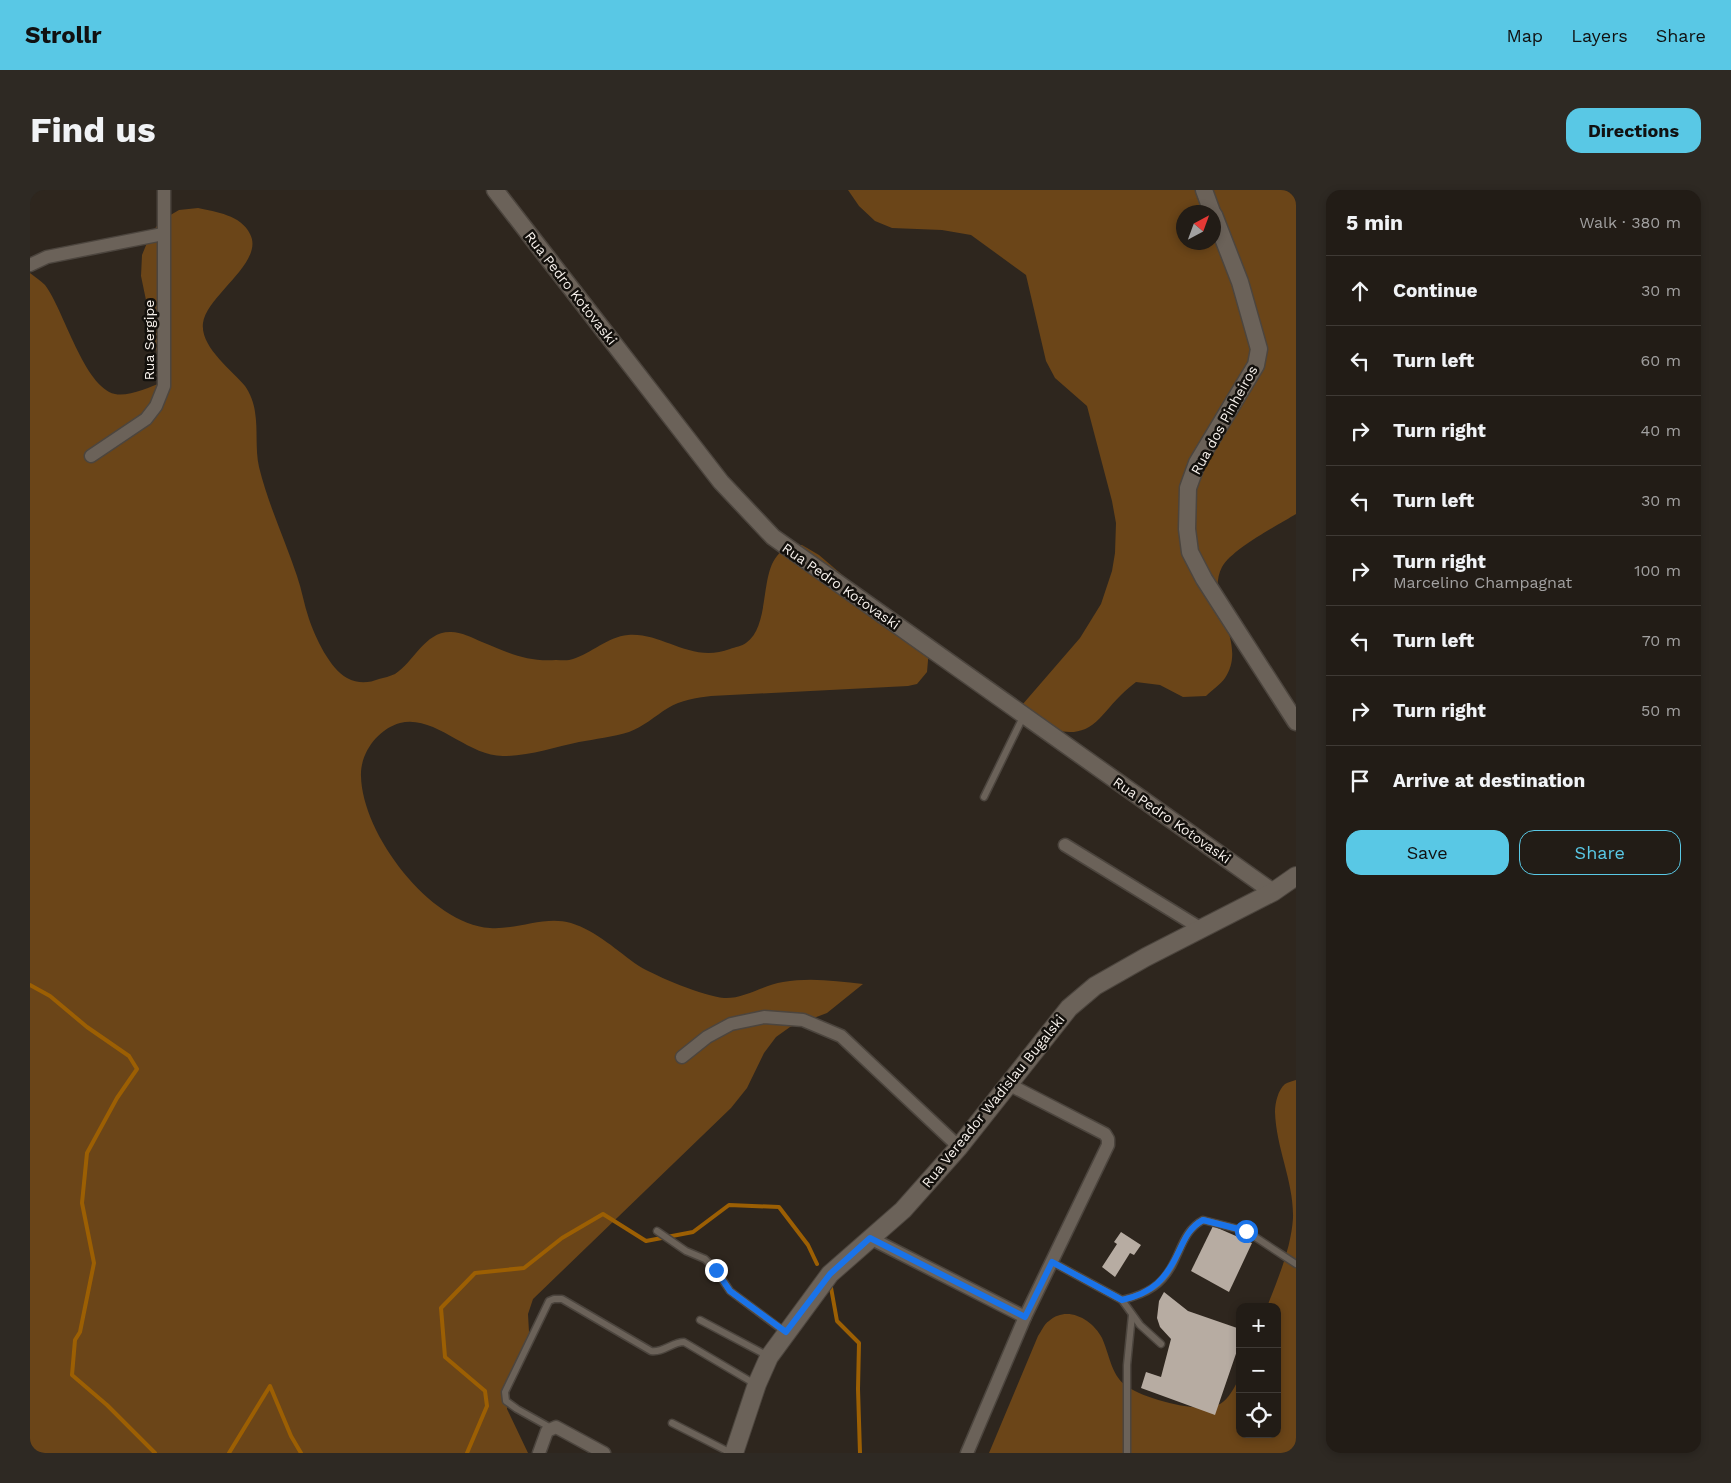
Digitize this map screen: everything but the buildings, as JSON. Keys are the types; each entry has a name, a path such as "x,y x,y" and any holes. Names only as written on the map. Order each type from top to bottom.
{"main road":[{"name":"Rua Vereador Wadislau Bugalski","path":"733,1453 756,1384 769,1357 786,1332 830,1274 902,1210 959,1147 1069,1008 1095,986 1200,928 1273,892 1296,876"}],"street":[{"name":"Rua Sergipe","path":"91,456 146,419 156,406 164,386 164,190"},
{"name":"Rua Pedro Kotovaski","path":"495,190 721,482 773,538 1273,892"},
{"name":"Rua dos Pinheiros","path":"1204,190 1210,205"},
{"path":"30,265 47,257 163,234"},
{"name":"Rua dos Pinheiros","path":"1221,234 1240,282 1259,350 1256,365 1197,464 1188,488 1187,529 1190,552 1209,588 1296,722"},
{"path":"1065,845 1200,928"},
{"path":"682,1057 707,1037 731,1024 764,1017 803,1020 841,1036 959,1147"},
{"path":"967,1453 1025,1317 1108,1146 1105,1134 1008,1084"},
{"path":"870,1238 1025,1317"},
{"path":"539,1453 547,1431 556,1427 604,1453"}],"lane":[{"path":"984,797 1024,716"},
{"path":"1122,1300 1146,1293 1160,1282 1174,1264 1194,1225 1203,1220 1246,1231 1296,1264"},
{"path":"657,1231 686,1251 705,1259 716,1270 730,1291 786,1332"},
{"path":"1052,1262 1122,1300 1132,1315 1161,1344"},
{"path":"551,1428 506,1401 505,1392 549,1301 554,1299 562,1299 651,1351 658,1352 679,1342 684,1342 756,1384"},
{"path":"1127,1453 1127,1365 1132,1315"},
{"path":"700,1320 769,1357"},
{"path":"672,1423 733,1453"}],"shaded area":[{"path":"848,190 1296,190 1296,514 1245,545 1227,560 1222,567 1218,580 1218,594 1230,636 1231,664 1225,678 1206,696 1183,697 1160,685 1136,682 1090,726 1080,731 1069,732 1059,731 1037,723 1016,712 1080,638 1101,604 1112,571 1116,523 1087,406 1055,378 1046,361 1026,275 971,235 942,230 892,228 875,221 859,206"},
{"path":"198,208 234,218 241,222 250,234 252,245 250,256 207,312 203,323 203,332 206,341 218,358 245,386 252,398 256,419 259,467 267,495 299,581 309,619 315,635 329,660 347,678 359,682 367,682 395,674 434,636 451,632 459,633 518,656 536,660 571,660 606,642 628,635 641,635 703,653 716,653 730,649 746,643 754,635 759,625 768,576 772,565 778,555 789,545 802,545 819,555 929,649 927,672 917,684 908,686 711,696 694,699 673,705 629,732 513,756 491,754 477,750 426,724 400,723 378,736 367,751 361,767 364,799 373,824 386,849 403,872 423,893 445,911 467,923 500,928 551,921 571,923 598,936 639,966 693,990 715,997 731,998 776,984 803,980 863,984 827,1013 790,1027 776,1037 764,1053 747,1088 731,1108 533,1299 528,1314 530,1350 516,1371 507,1395 507,1409 528,1453 30,1453 30,273 45,285 84,363 94,378 104,388 120,395 132,393 163,382 141,276 142,255 151,233 162,220 179,210"},
{"path":"1296,1080 1296,1453 989,1453 1038,1336 1047,1322 1063,1314 1078,1316 1086,1320 1098,1331 1116,1375 1125,1385 1133,1390 1171,1404 1199,1408 1220,1404 1232,1392 1236,1384 1236,1438 1281,1438 1281,1303 1269,1303 1287,1252 1293,1218 1291,1191 1278,1139 1275,1108 1280,1090 1286,1083"}],"waterway":[{"path":"30,985 50,996 87,1027 129,1056 137,1069 117,1098 87,1153 82,1203 94,1263 80,1332 75,1340 72,1375 107,1405 155,1453"},
{"path":"467,1453 487,1406 485,1391 445,1357 441,1308 475,1273 524,1268 562,1238 603,1214 646,1241 693,1232 729,1205 779,1207 808,1245 817,1264"},
{"path":"830,1282 837,1321 859,1343 860,1453"},
{"path":"229,1453 270,1386 291,1436 301,1453"}],"route":[{"path":"716,1270 730,1291 786,1332 830,1274 870,1238 978,1295 1025,1317 1052,1262 1122,1300 1146,1293 1160,1282 1174,1264 1194,1225 1203,1220 1246,1231"}]}
